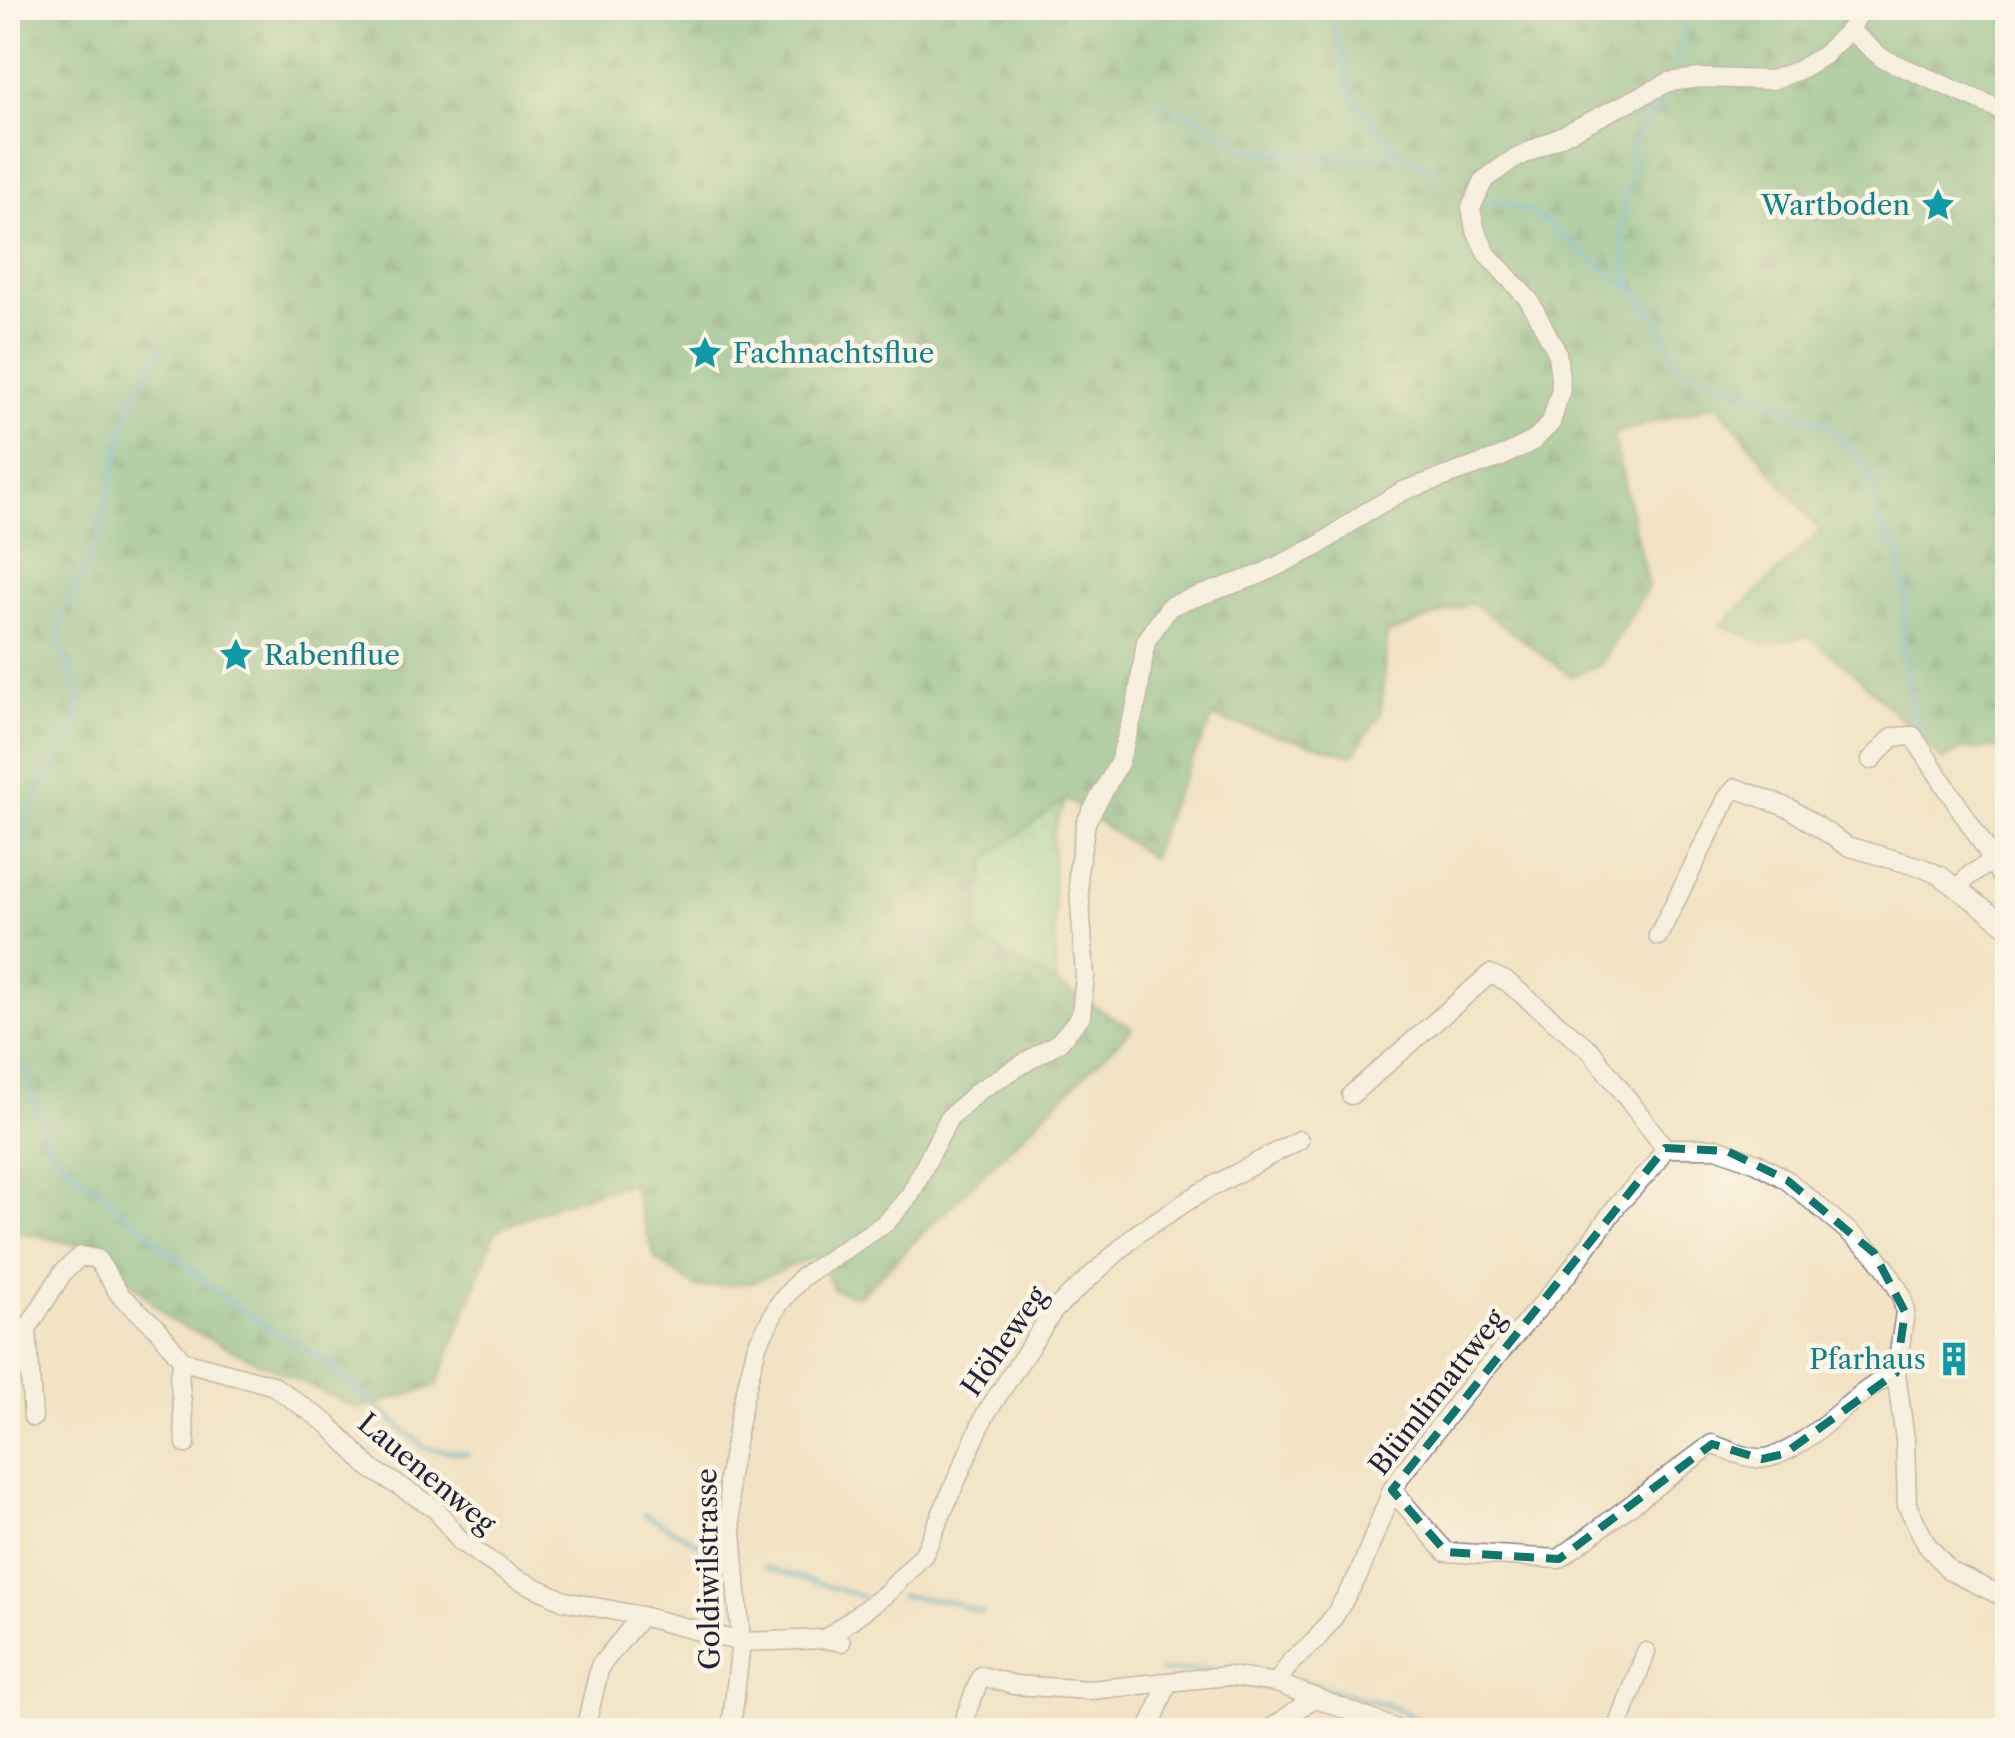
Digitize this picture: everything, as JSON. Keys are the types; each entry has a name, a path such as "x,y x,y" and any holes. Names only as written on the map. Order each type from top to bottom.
{"street":[{"name":"Goldiwilstrasse","path":"730,1730 742,1642 728,1481 758,1344 778,1304 802,1277 887,1222 910,1195 948,1118 978,1091 1058,1042 1081,1016 1085,976 1078,872 1086,822 1119,763 1137,702 1146,641 1170,606 1259,575 1318,546 1404,491 1502,458 1533,442 1551,423 1561,390 1557,352 1528,300 1487,254 1475,230 1471,208 1484,180 1509,162 1668,82 1700,78 1772,80 1799,70 1824,55 1849,30 1863,8"},
{"path":"1849,30 1882,58 2008,113"},
{"path":"1871,760 1894,737 1914,736 2008,889"},
{"path":"1658,936 1736,788 1791,809 1846,846 1923,868 1958,888 2008,927"},
{"path":"1958,888 1970,874 1992,862"},
{"path":"1351,1094 1490,974 1506,981 1592,1051 1665,1148 1717,1148 1787,1180 1874,1253 1895,1282 1905,1312 1896,1373 1905,1440 1906,1504 1916,1527 1950,1571 2008,1600"},
{"name":"Höheweg","path":"833,1640 888,1593 924,1554 984,1415 1054,1310 1138,1233 1299,1140"},
{"name":"Blümlimattweg","path":"1277,1683 1292,1660 1335,1616 1359,1574 1392,1490 1455,1405 1567,1275 1665,1148"},
{"path":"32,1418 27,1330 64,1271 80,1256 97,1259 120,1295 156,1327 183,1361 178,1375 186,1444"},
{"name":"Lauenenweg","path":"183,1361 272,1385 328,1424 370,1468 434,1508 461,1542 515,1578 565,1600 742,1642 833,1640"},
{"path":"1392,1490 1446,1552 1559,1559 1712,1444 1762,1459 1784,1454 1868,1386 1896,1373"},
{"path":"585,1730 600,1666 641,1616"},
{"path":"1616,1730 1646,1652"},
{"path":"960,1730 981,1676 1014,1686 1090,1690 1227,1676 1277,1683 1315,1697 1363,1724 1399,1730"},
{"path":"1149,1730 1168,1682"},
{"path":"1269,1730 1315,1697"}],"highlighted area":[{"path":"1665,1148 1727,1151 1787,1180 1874,1253 1905,1312 1896,1373 1784,1454 1762,1459 1712,1444 1559,1559 1446,1552 1392,1490"}],"green space":[{"path":"8,8 2007,8 2007,748 1962,749 1943,761 1854,672 1808,636 1767,645 1722,625 1820,531 1717,404 1613,434 1648,587 1600,665 1571,676 1472,603 1387,634 1381,713 1353,755 1213,718 1172,800 1151,858 1066,799 986,858 975,937 1132,1028 859,1296 834,1290 817,1256 752,1282 698,1288 656,1260 631,1183 558,1204 496,1230 437,1386 359,1409 171,1321 100,1250 8,1232"},
{"path":"1066,799 1052,835 1056,985 974,937 986,858"}],"waterway":[{"path":"1327,8 1345,59 1352,99 1401,154 1433,171"},
{"path":"1674,65 1683,40 1687,8"},
{"path":"1156,100 1203,121 1250,151 1349,159 1401,154"},
{"path":"1662,100 1630,147 1634,161 1622,233 1632,289 1656,317 1680,368 1765,396 1830,427 1860,458 1875,486 1876,518 1899,555 1906,597 1906,677 1918,729"},
{"path":"1491,200 1532,212 1630,288"},
{"path":"8,918 21,880 25,821 76,730 80,698 59,643 63,611 94,549 134,394 162,348"},
{"path":"8,1043 26,1072 49,1148 231,1304 326,1363 425,1448 468,1454"},
{"path":"644,1514 703,1546"},
{"path":"765,1567 863,1597"},
{"path":"901,1596 949,1601 982,1613"},
{"path":"1160,1672 1212,1669"},
{"path":"1299,1681 1385,1704 1444,1730"}],"place":[{"name":"Wartboden","path":"1938,205"},
{"name":"Fachnachtsflue","path":"705,353"},
{"name":"Rabenflue","path":"236,655"},
{"name":"Pfarhaus","path":"1954,1359"}]}
